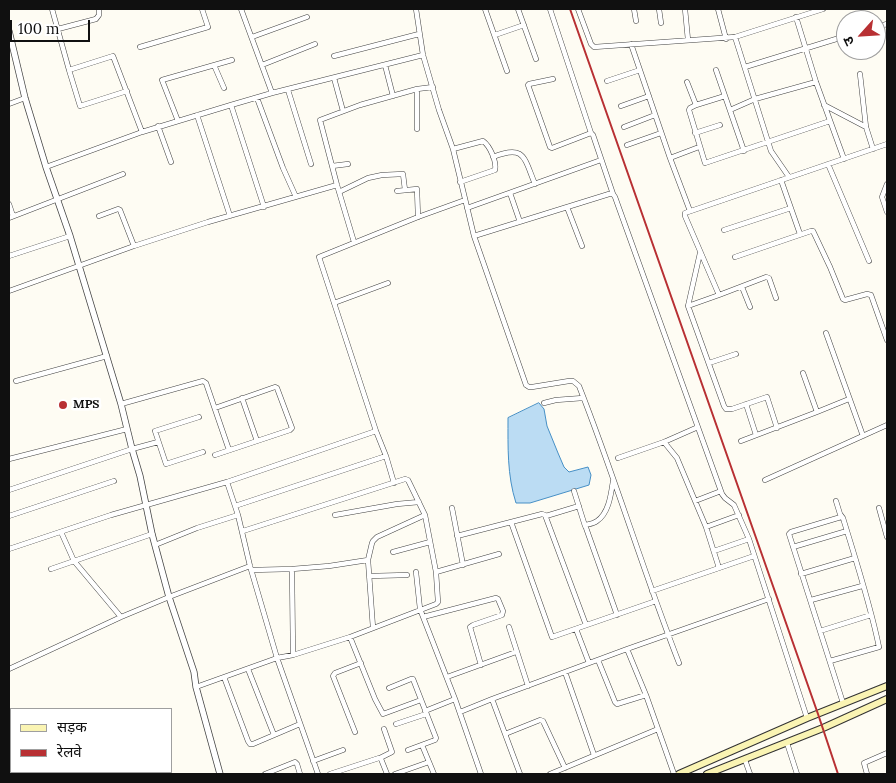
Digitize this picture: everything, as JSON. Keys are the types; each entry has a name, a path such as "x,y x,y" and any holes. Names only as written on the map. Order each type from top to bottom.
{"main road":[{"path":"679,774 807,718 887,686"},
{"path":"710,774 887,699"}],"street":[{"path":"52,9 68,70 80,106 127,91"},
{"path":"58,29 96,19 99,15 99,9"},
{"path":"140,47 208,27 202,9"},
{"path":"243,9 272,93"},
{"path":"416,9 423,55 453,149 474,236 526,384 532,387 573,381 579,386 679,663"},
{"path":"485,9 507,71"},
{"path":"518,9 536,59"},
{"path":"550,9 591,133 721,491 725,498 734,504 749,539 807,718"},
{"path":"578,9 592,46 735,37 823,9"},
{"path":"634,9 636,21"},
{"path":"659,9 661,23"},
{"path":"685,9 688,40"},
{"path":"718,9 726,38"},
{"path":"252,37 307,17"},
{"path":"796,17 816,82 844,159"},
{"path":"495,35 524,25"},
{"path":"9,32 24,98 70,236 121,404 140,476 152,534 169,597 194,672 196,687 220,774"},
{"path":"334,56 419,34"},
{"path":"735,37 773,155 789,177"},
{"path":"745,67 836,39"},
{"path":"262,64 315,44"},
{"path":"632,44 661,133 690,211"},
{"path":"46,167 158,126 272,93 423,55"},
{"path":"68,70 113,56 142,132"},
{"path":"9,62 15,60"},
{"path":"178,121 162,80 232,60"},
{"path":"214,65 224,88"},
{"path":"385,65 393,96"},
{"path":"606,81 640,70"},
{"path":"716,70 744,150"},
{"path":"860,74 866,128 873,149"},
{"path":"334,78 343,111"},
{"path":"554,78 528,85 550,147 552,148 591,133"},
{"path":"688,82 696,105"},
{"path":"730,110 755,99 816,82"},
{"path":"354,242 320,121 360,105 418,89 433,87"},
{"path":"417,129 418,89"},
{"path":"288,90 311,164"},
{"path":"621,106 649,96"},
{"path":"725,96 696,105 689,110 705,163 830,121"},
{"path":"9,104 24,98"},
{"path":"257,98 282,168 296,197"},
{"path":"230,105 264,206"},
{"path":"824,105 866,128"},
{"path":"196,115 230,216"},
{"path":"624,127 655,115"},
{"path":"695,133 720,125"},
{"path":"158,126 171,162"},
{"path":"627,145 661,133"},
{"path":"453,149 482,141 486,143 496,165 495,170 460,182"},
{"path":"719,295 685,215 687,212 887,144"},
{"path":"670,158 699,147"},
{"path":"493,157 510,151 520,154 535,184"},
{"path":"467,208 601,160"},
{"path":"332,166 348,164"},
{"path":"828,164 869,261"},
{"path":"9,204 11,217 124,174"},
{"path":"339,192 368,178 403,174 405,190"},
{"path":"781,180 800,234"},
{"path":"887,184 882,197 887,212"},
{"path":"9,291 134,246 337,185"},
{"path":"397,190 417,189 418,217"},
{"path":"510,193 520,222"},
{"path":"474,236 613,194"},
{"path":"394,483 319,257 465,200"},
{"path":"567,207 582,246"},
{"path":"724,230 791,208"},
{"path":"99,216 118,209 120,210 134,246"},
{"path":"735,257 800,234 814,231 844,300 871,294 887,340"},
{"path":"9,256 70,236"},
{"path":"700,252 688,306 724,406 726,409 732,410 767,397 777,428"},
{"path":"688,306 768,277 776,298"},
{"path":"334,303 388,283"},
{"path":"742,287 750,308"},
{"path":"826,333 863,436"},
{"path":"709,363 736,354"},
{"path":"16,381 107,356"},
{"path":"803,374 817,412"},
{"path":"121,404 203,381 206,383 229,450"},
{"path":"215,408 274,387 292,427 290,430 215,455"},
{"path":"242,398 257,441"},
{"path":"544,403 584,398"},
{"path":"741,441 849,399"},
{"path":"746,404 756,435"},
{"path":"199,417 156,431 166,464 203,452"},
{"path":"765,480 887,425"},
{"path":"618,458 664,442 698,427"},
{"path":"9,459 127,428"},
{"path":"9,549 111,515 227,482 376,431"},
{"path":"9,490 158,442"},
{"path":"664,442 677,458 706,527 720,568"},
{"path":"235,506 386,456"},
{"path":"585,526 596,521 604,513 610,497 613,479"},
{"path":"196,687 277,658 293,655 350,637 438,602 436,572 425,515 408,480 353,495 242,531"},
{"path":"9,516 114,481"},
{"path":"227,482 238,515 277,658 318,774"},
{"path":"574,491 617,615"},
{"path":"695,501 721,491"},
{"path":"830,661 878,647 855,558 836,501"},
{"path":"335,515 418,502"},
{"path":"457,536 542,514 546,516 579,506"},
{"path":"452,508 463,564"},
{"path":"879,508 887,537"},
{"path":"155,545 197,528 238,515"},
{"path":"374,628 368,560 372,543 375,539 425,515"},
{"path":"706,527 739,515"},
{"path":"546,516 586,625"},
{"path":"842,517 790,532 789,534 843,704"},
{"path":"511,522 551,636 553,637 656,601"},
{"path":"793,547 847,531"},
{"path":"60,532 74,561 121,618"},
{"path":"51,569 152,534"},
{"path":"714,551 749,539"},
{"path":"393,552 430,542"},
{"path":"436,572 499,554"},
{"path":"652,591 754,556"},
{"path":"802,574 855,558"},
{"path":"9,669 169,597 251,568 292,569 368,560"},
{"path":"292,569 293,655"},
{"path":"416,572 420,610 456,699 481,774"},
{"path":"370,576 407,575"},
{"path":"811,600 862,586"},
{"path":"423,617 498,599 503,610 502,615 470,627 481,665"},
{"path":"460,712 668,634 769,600"},
{"path":"820,631 871,615"},
{"path":"509,627 528,686"},
{"path":"576,629 589,663"},
{"path":"350,637 383,714 421,700"},
{"path":"627,649 646,695 674,774"},
{"path":"447,677 516,652"},
{"path":"598,660 617,704 646,695"},
{"path":"355,732 332,676 361,663"},
{"path":"248,669 274,735"},
{"path":"565,672 594,756"},
{"path":"224,677 249,743 253,744 300,724"},
{"path":"389,688 412,679 436,739 408,750"},
{"path":"396,724 456,699"},
{"path":"492,699 520,774"},
{"path":"504,734 543,720 565,768"},
{"path":"330,774 390,754 392,752 384,729"},
{"path":"550,774 658,729"},
{"path":"787,742 797,774"},
{"path":"422,745 434,774"},
{"path":"313,761 343,750"},
{"path":"867,774 864,763 887,753"},
{"path":"380,758 387,774"},
{"path":"745,760 750,774"},
{"path":"265,774 294,762 297,764 300,774"},
{"path":"396,774 429,762"}],"water":[{"path":"539,403 544,409 547,426 564,467 569,472 588,467 591,475 589,485 530,503 516,503 508,450 508,418"}],"railway":[{"path":"570,9 838,774"}],"place":[{"name":"MPS","path":"63,405"}]}
